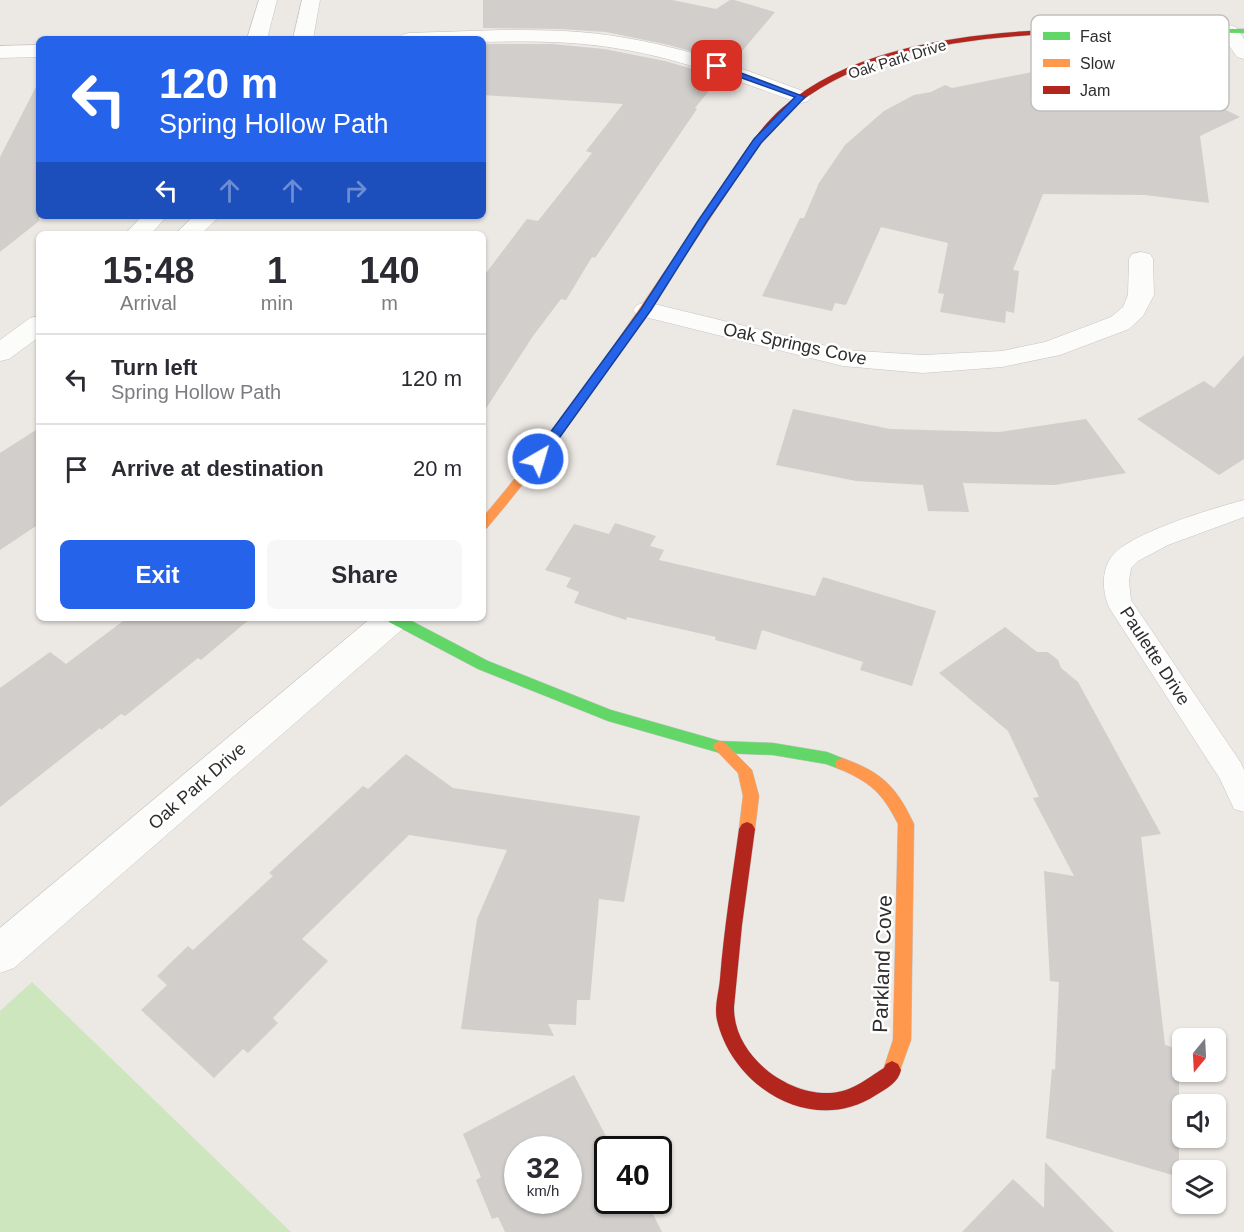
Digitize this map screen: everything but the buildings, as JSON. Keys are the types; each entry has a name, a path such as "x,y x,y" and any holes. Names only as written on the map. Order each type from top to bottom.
{"street":[{"path":"257,36 268,0"},
{"path":"304,36 311,0"},
{"path":"1237,31 1244,53"},
{"name":"Oak Park Drive","path":"486,521 551,442 646,310 702,221 758,141 801,97 833,79 868,64 947,43 1031,33"},
{"path":"486,37 534,35 596,39 678,55 801,97"},
{"path":"0,52 36,51"},
{"path":"140,231 152,219"},
{"path":"190,231 204,219"},
{"name":"Oak Springs Cove","path":"646,310 852,360 923,364 1002,359 1051,348 1120,323 1134,310 1141,295 1141,259"},
{"path":"0,353 36,326"},
{"path":"0,373 36,352"},
{"name":"Oak Park Drive","path":"0,954 389,621"},
{"name":"Parkland Cove","path":"399,621 483,664 608,715 720,747 772,749 827,758 871,775 891,793 906,824 902,1040 891,1074 852,1098 823,1102 795,1098 766,1082 739,1051 726,1019 729,963 751,796 745,770 720,747"}],"lane":[{"name":"Paulette Drive","path":"1244,508 1140,547 1122,561 1115,578 1119,602 1231,772 1244,800"}],"green space":[{"path":"32,982 291,1232 0,1232 0,1011"}],"traffic: fast":[{"path":"1229,31 1244,31"},
{"path":"400,621 483,665 608,715 720,747 773,749 827,758 842,764"}],"traffic: slow":[{"path":"486,521 536,462 624,341 728,184"},
{"path":"720,747 745,770 751,796 747,829"},
{"path":"842,764 867,775 882,785 894,800 906,824 902,1040 892,1070"}],"traffic: jam":[{"path":"728,184 758,141 784,111 830,80 870,63 913,50 959,41 1031,33"},
{"path":"747,829 733,925 725,1011 733,1039 743,1057 773,1086 792,1096 811,1101 832,1102 852,1098 891,1074 892,1070"}],"route":[{"path":"538,459 646,310 702,221 758,141 801,97 717,66"}]}
